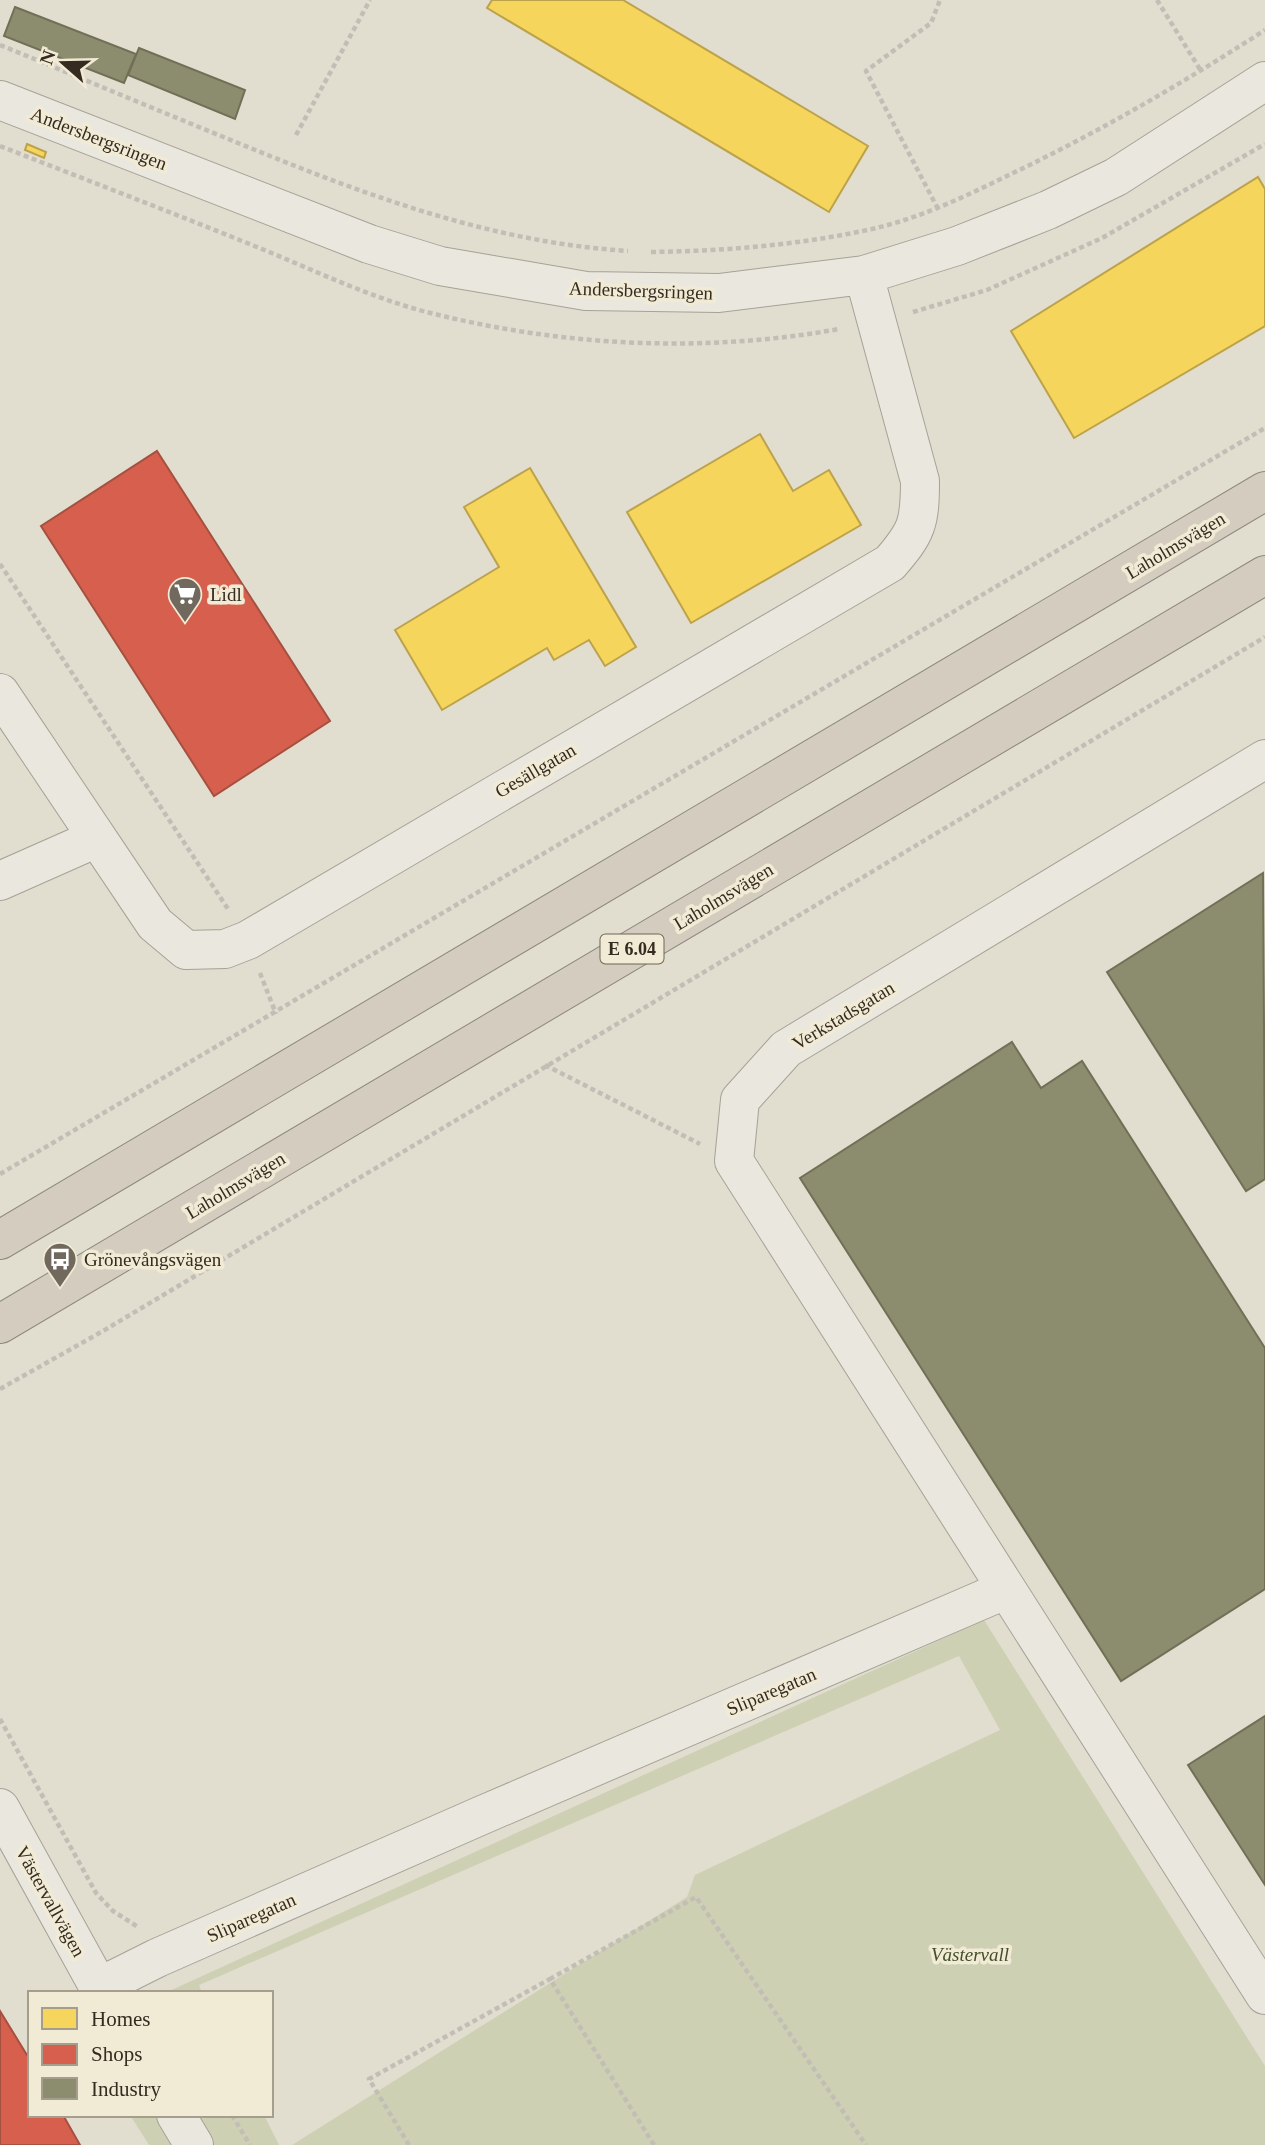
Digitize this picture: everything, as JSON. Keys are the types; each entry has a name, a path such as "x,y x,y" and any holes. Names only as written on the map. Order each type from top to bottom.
{"highway":[{"name":"Laholmsvägen","path":"0,1240 1265,491"},
{"name":"Laholmsvägen","path":"0,1324 1265,575"}],"street":[{"name":"Andersbergsringen","path":"0,100 369,244 440,266 586,291 719,293 864,275 957,246 1048,210 1116,177 1265,81"},
{"name":"Gesällgatan","path":"0,693 155,924 186,950 225,949 248,940 890,563 912,538 920,512 920,481 864,275"},
{"name":"Verkstadsgatan","path":"734,1161 740,1100 786,1049 1265,759"},
{"path":"0,881 97,838"},
{"path":"734,1161 1265,1995"},
{"name":"Sliparegatan","path":"100,1990 157,1958 1005,1590"},
{"name":"Västervallvägen","path":"0,1808 100,1990"},
{"path":"177,2117 194,2145"}],"path":[{"path":"296,135 370,0"},
{"path":"938,209 866,71 931,23 940,0"},
{"path":"1157,0 1201,71"},
{"path":"648,252 715,251 801,242 874,228 938,209 1069,146 1201,71 1265,30"},
{"path":"0,45 335,182 414,210 494,231 590,249 634,252"},
{"path":"0,1174 1265,428"},
{"path":"0,564 248,940"},
{"path":"0,1389 103,1331 1265,638"},
{"path":"545,1065 734,1161"},
{"path":"0,1719 96,1893 113,1911 138,1927 157,1958"},
{"path":"410,2145 369,2079 696,1897 864,2144"},
{"path":"550,1979 654,2145"},
{"path":"233,2117 250,2145"}],"green space":[{"name":"Västervall","path":"984,1620 1265,2066 1265,2145 292,2145 687,1897 695,1875 1000,1730 959,1656 199,1985 201,1991 169,1991"},
{"path":"131,2117 265,2117 279,2145 149,2145"}],"building: Homes":[{"path":"492,0 623,0 868,146 829,212 487,8"},
{"path":"27,144 46,152 44,158 25,150"},
{"path":"1258,177 1265,189 1265,326 1074,438 1011,331"},
{"path":"760,434 793,491 829,470 861,525 691,623 627,512"},
{"path":"530,468 636,647 605,666 589,640 554,660 547,648 442,710 395,630 499,567 464,507"}],"building: Shops":[{"name":"Lidl","path":"157,451 330,721 214,796 41,526"},
{"path":"0,2011 28,2057 28,2117 64,2117 80,2145 0,2145"}],"building: Industry":[{"path":"15,7 136,54 124,83 4,36"},
{"path":"139,48 245,90 235,119 128,75"},
{"path":"1263,873 1265,1179 1246,1191 1107,972"},
{"path":"1012,1042 1041,1088 1082,1061 1265,1348 1265,1589 1121,1681 800,1178"},
{"path":"1265,1716 1265,1885 1188,1765"}],"place":[{"name":"Lidl","path":"185,624"},
{"name":"Grönevångsvägen","path":"60,1289"}]}
